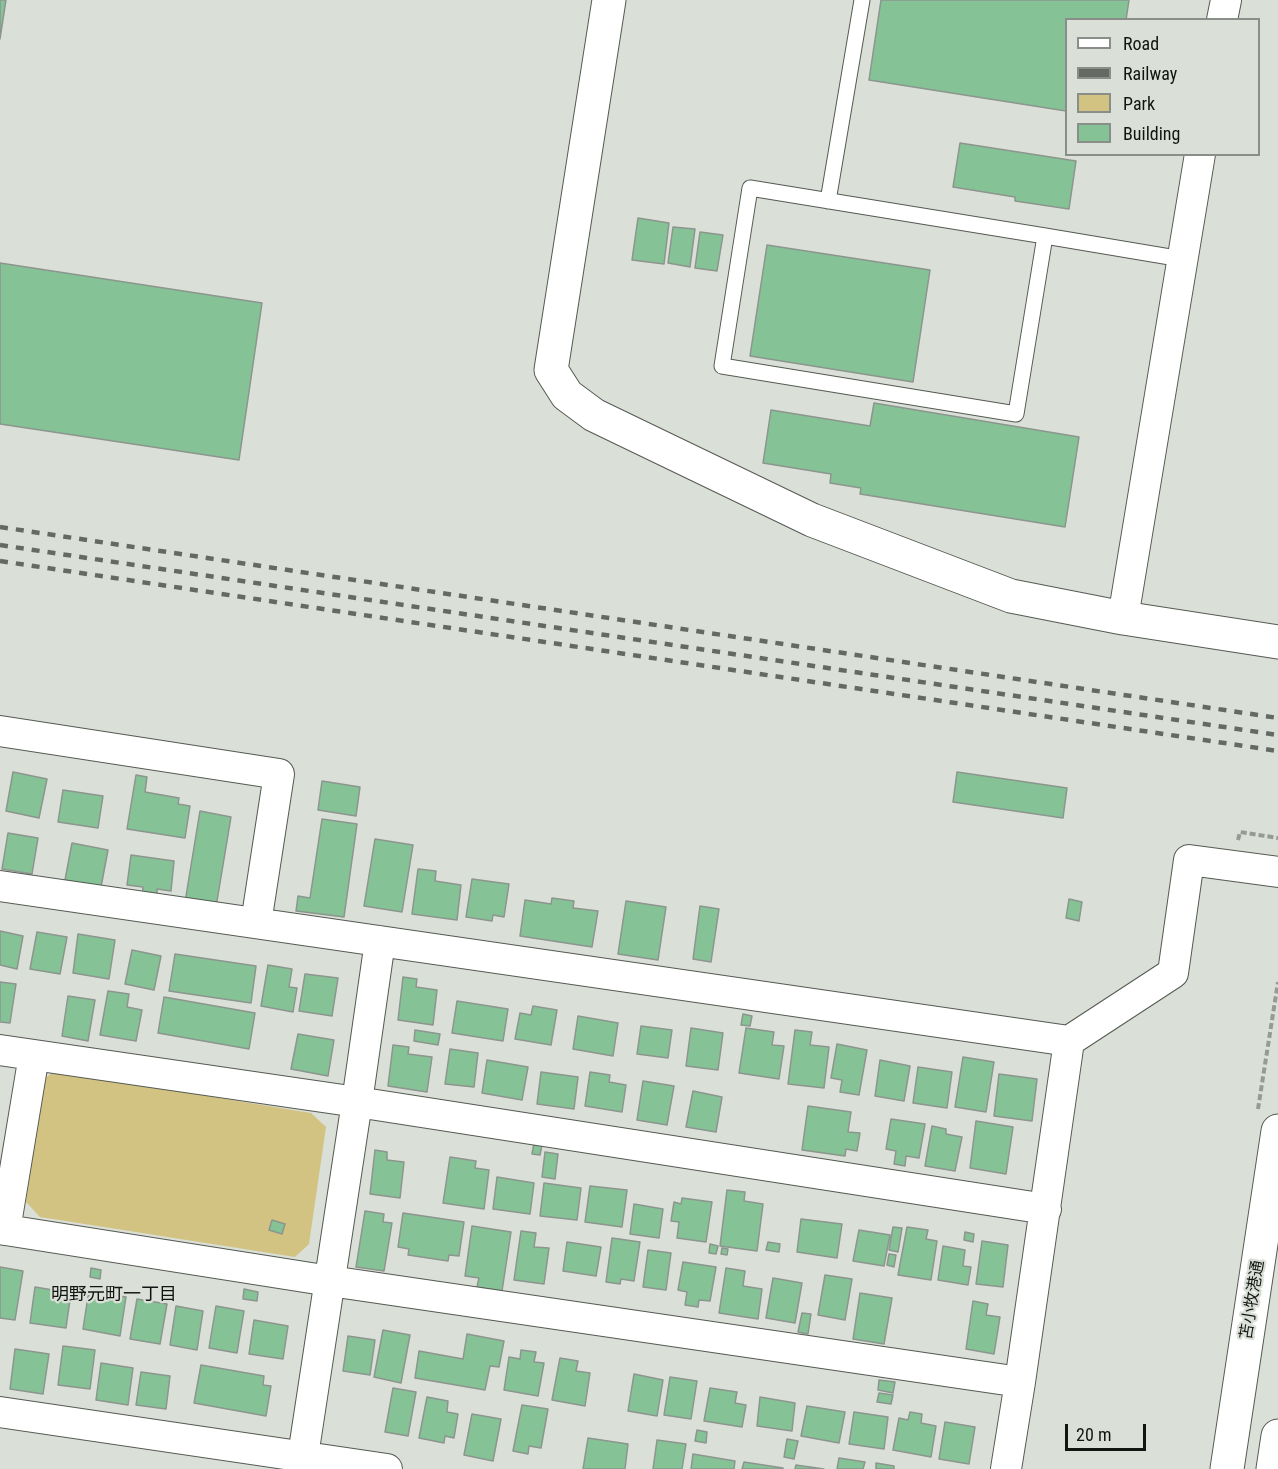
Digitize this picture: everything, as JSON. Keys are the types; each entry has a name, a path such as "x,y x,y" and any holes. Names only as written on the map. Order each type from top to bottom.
{"street":[{"path":"609,0 551,370 567,395 594,415 812,520 1011,596 1123,618 1278,642"},
{"path":"1222,18 1226,0"},
{"path":"1123,618 1200,156"},
{"path":"0,731 279,774 256,923"},
{"path":"0,886 1069,1041 1173,973 1189,860 1278,872"},
{"path":"302,1463 380,941"},
{"path":"1006,1469 1069,1041"},
{"path":"0,1050 357,1102 1046,1209"},
{"path":"34,1055 2,1229 330,1281 1020,1382"},
{"name":"苫小牧港通","path":"1227,1469 1278,1131"},
{"path":"0,1412 302,1463 387,1469"},
{"path":"1273,1469 1278,1436"}],"lane":[{"path":"828,201 862,0"},
{"path":"1045,237 1016,414 722,366 750,188 1182,259"}],"path":[{"path":"1240,832 1278,837"}],"green space":[{"path":"55,1071 311,1113 326,1127 309,1244 295,1257 40,1217 26,1202 42,1080"}],"building":[{"path":"0,0 6,0 0,39"},
{"path":"881,0 1129,0 1126,18 1065,18 1065,111 869,80"},
{"path":"960,143 1076,161 1069,209 1015,201 1015,197 953,187"},
{"path":"638,218 669,223 664,264 632,260"},
{"path":"673,227 695,229 690,267 668,263"},
{"path":"700,232 723,235 717,271 695,268"},
{"path":"767,245 930,270 913,382 750,356"},
{"path":"0,263 262,303 239,460 0,424"},
{"path":"874,403 1079,437 1065,527 860,494 861,488 830,483 831,474 763,463 771,410 870,426"},
{"path":"13,772 47,779 39,818 6,811"},
{"path":"957,772 1067,788 1063,818 953,802"},
{"path":"136,775 147,777 145,792 179,798 178,804 190,806 185,838 127,829"},
{"path":"322,781 360,787 356,816 318,810"},
{"path":"63,790 103,796 98,828 58,822"},
{"path":"200,811 231,817 216,907 185,902"},
{"path":"322,819 357,824 344,917 296,911 298,896 310,898"},
{"path":"8,833 38,838 32,874 2,869"},
{"path":"375,839 413,845 402,912 364,906"},
{"path":"72,843 108,850 101,887 65,880"},
{"path":"131,855 174,861 171,891 157,889 157,898 142,896 143,887 127,885"},
{"path":"418,869 436,871 435,881 461,885 457,920 412,914"},
{"path":"472,879 509,884 504,917 493,915 492,921 466,917"},
{"path":"552,898 574,901 573,908 598,911 592,947 520,936 525,900 551,904"},
{"path":"1069,899 1082,902 1079,921 1066,918"},
{"path":"626,901 666,907 658,960 618,954"},
{"path":"700,906 719,909 711,962 693,959"},
{"path":"0,931 23,936 17,969 0,965"},
{"path":"37,932 67,937 60,974 30,969"},
{"path":"78,934 115,940 109,979 73,973"},
{"path":"132,950 161,956 154,990 125,984"},
{"path":"175,954 256,966 251,1003 169,991"},
{"path":"268,965 292,969 289,987 297,988 293,1012 261,1006"},
{"path":"305,974 338,978 332,1016 299,1011"},
{"path":"403,977 417,979 416,987 437,990 433,1025 398,1020"},
{"path":"0,982 16,984 10,1023 0,1022"},
{"path":"108,991 129,994 127,1007 142,1010 136,1041 100,1035"},
{"path":"68,996 95,1000 88,1041 62,1036"},
{"path":"164,997 255,1013 249,1049 158,1033"},
{"path":"457,1001 508,1009 503,1041 452,1033"},
{"path":"533,1006 557,1010 551,1045 515,1039 520,1013 531,1015"},
{"path":"743,1014 752,1016 750,1026 741,1025"},
{"path":"578,1016 618,1023 613,1056 573,1049"},
{"path":"641,1026 672,1030 668,1058 637,1054"},
{"path":"691,1028 723,1033 718,1070 686,1066"},
{"path":"746,1028 774,1032 772,1045 784,1046 779,1079 739,1073"},
{"path":"415,1030 440,1034 438,1045 414,1041"},
{"path":"795,1030 812,1032 810,1045 829,1047 824,1088 788,1084"},
{"path":"298,1034 334,1040 328,1076 291,1069"},
{"path":"837,1044 867,1050 859,1095 840,1092 842,1080 831,1078"},
{"path":"393,1045 409,1047 408,1054 432,1057 427,1092 388,1086"},
{"path":"450,1049 478,1053 474,1087 445,1084"},
{"path":"963,1057 994,1062 986,1112 955,1107"},
{"path":"487,1060 528,1067 522,1100 482,1093"},
{"path":"880,1060 910,1066 904,1101 875,1096"},
{"path":"918,1067 952,1072 947,1108 913,1103"},
{"path":"541,1072 578,1077 574,1109 537,1104"},
{"path":"590,1072 610,1075 609,1082 626,1085 622,1112 585,1106"},
{"path":"999,1074 1037,1079 1032,1121 994,1116"},
{"path":"643,1081 674,1086 667,1125 637,1120"},
{"path":"693,1091 722,1097 716,1132 686,1127"},
{"path":"808,1106 851,1112 848,1132 860,1133 857,1151 846,1149 845,1156 802,1150"},
{"path":"891,1119 925,1124 919,1158 906,1156 905,1166 894,1164 896,1151 886,1149"},
{"path":"976,1121 1013,1127 1006,1174 970,1168"},
{"path":"932,1126 946,1129 946,1134 962,1137 955,1171 925,1166"},
{"path":"534,1143 542,1145 540,1155 532,1154"},
{"path":"375,1150 387,1152 387,1160 404,1162 400,1198 370,1194"},
{"path":"545,1152 558,1154 555,1179 542,1177"},
{"path":"450,1157 476,1161 475,1168 489,1170 484,1209 443,1203"},
{"path":"497,1177 534,1183 530,1214 493,1209"},
{"path":"544,1183 581,1188 577,1220 540,1216"},
{"path":"590,1186 627,1190 622,1227 585,1222"},
{"path":"727,1190 745,1192 744,1201 763,1204 757,1251 720,1246"},
{"path":"682,1198 712,1202 706,1242 677,1238 679,1222 671,1221 674,1202 681,1204"},
{"path":"634,1204 663,1209 659,1238 630,1234"},
{"path":"365,1211 384,1214 383,1222 392,1223 384,1271 356,1267"},
{"path":"403,1213 464,1222 459,1256 449,1255 448,1261 408,1255 409,1249 398,1247"},
{"path":"801,1219 842,1224 837,1258 797,1252"},
{"path":"272,1220 285,1224 282,1234 269,1230"},
{"path":"472,1226 511,1232 502,1291 477,1287 479,1278 465,1276"},
{"path":"893,1227 902,1228 898,1252 889,1250"},
{"path":"907,1227 928,1230 926,1239 937,1241 931,1280 898,1275"},
{"path":"859,1230 890,1235 884,1266 853,1261"},
{"path":"521,1231 536,1233 534,1247 549,1248 544,1284 514,1280"},
{"path":"965,1232 974,1234 973,1242 964,1240"},
{"path":"612,1238 640,1242 634,1281 621,1279 620,1284 606,1282"},
{"path":"982,1241 1008,1245 1003,1287 976,1284"},
{"path":"567,1242 601,1247 596,1276 563,1271"},
{"path":"768,1242 780,1244 779,1252 766,1250"},
{"path":"710,1244 718,1246 716,1254 709,1253"},
{"path":"943,1246 965,1250 963,1266 971,1267 968,1285 938,1280"},
{"path":"722,1248 728,1249 727,1255 721,1254"},
{"path":"648,1250 671,1253 666,1290 643,1287"},
{"path":"889,1254 896,1255 894,1267 887,1265"},
{"path":"683,1262 716,1267 710,1301 699,1300 698,1307 685,1305 687,1292 678,1290"},
{"path":"0,1267 23,1271 15,1320 0,1318"},
{"path":"91,1268 101,1270 100,1279 90,1277"},
{"path":"726,1268 745,1271 743,1286 762,1289 758,1319 719,1313"},
{"path":"825,1275 852,1279 845,1320 818,1315"},
{"path":"773,1278 802,1283 795,1323 766,1318"},
{"path":"35,1287 71,1293 66,1328 30,1323"},
{"path":"244,1289 258,1292 257,1301 243,1299"},
{"path":"89,1290 126,1297 120,1336 83,1329"},
{"path":"860,1293 892,1298 884,1344 853,1339"},
{"path":"137,1299 167,1304 160,1344 130,1339"},
{"path":"973,1301 988,1304 986,1315 1000,1317 994,1354 966,1349"},
{"path":"176,1306 203,1311 197,1350 170,1345"},
{"path":"216,1306 244,1311 237,1353 209,1348"},
{"path":"802,1313 811,1314 808,1334 798,1332"},
{"path":"254,1320 288,1326 283,1359 249,1354"},
{"path":"383,1330 410,1335 401,1383 374,1377"},
{"path":"467,1334 504,1341 499,1367 490,1366 485,1390 415,1378 419,1351 463,1359"},
{"path":"348,1336 375,1340 370,1375 343,1371"},
{"path":"63,1346 95,1350 90,1389 58,1385"},
{"path":"15,1349 49,1354 43,1394 10,1389"},
{"path":"521,1350 536,1352 534,1362 544,1363 538,1396 504,1390 509,1357 520,1359"},
{"path":"560,1358 578,1361 576,1371 590,1373 585,1406 552,1400"},
{"path":"101,1363 133,1368 128,1405 96,1400"},
{"path":"201,1365 264,1376 263,1385 271,1386 266,1416 194,1403"},
{"path":"141,1372 170,1376 166,1409 136,1405"},
{"path":"634,1374 663,1380 657,1416 628,1411"},
{"path":"670,1377 697,1381 691,1419 664,1415"},
{"path":"879,1380 895,1382 893,1393 878,1390"},
{"path":"393,1388 416,1392 408,1436 385,1432"},
{"path":"710,1388 737,1392 735,1403 746,1405 742,1427 704,1421"},
{"path":"879,1393 893,1395 891,1404 877,1402"},
{"path":"427,1397 448,1401 447,1412 458,1414 454,1438 445,1436 444,1443 419,1438"},
{"path":"760,1397 795,1403 792,1431 757,1426"},
{"path":"522,1405 548,1409 541,1448 529,1446 528,1454 513,1451"},
{"path":"807,1406 845,1412 839,1443 801,1436"},
{"path":"854,1412 888,1417 884,1449 849,1444"},
{"path":"910,1412 922,1414 921,1423 936,1426 931,1457 893,1450 899,1418 908,1420"},
{"path":"472,1414 501,1419 493,1461 464,1455"},
{"path":"945,1422 975,1427 969,1464 939,1459"},
{"path":"697,1430 707,1432 706,1443 695,1441"},
{"path":"588,1438 628,1444 625,1469 583,1469"},
{"path":"787,1439 798,1441 794,1459 784,1457"},
{"path":"657,1440 686,1444 682,1469 653,1469"},
{"path":"693,1454 735,1461 734,1469 691,1469"},
{"path":"839,1458 865,1462 863,1469 837,1469"},
{"path":"744,1462 783,1468 783,1469 742,1469"},
{"path":"876,1463 894,1466 894,1469 876,1469"},
{"path":"796,1465 824,1469 795,1469"}],"railway":[{"path":"0,527 1278,718"},
{"path":"0,545 1278,735"},
{"path":"0,561 1278,751"}],"district":[{"name":"明野元町一丁目","path":"114,1295"}]}
